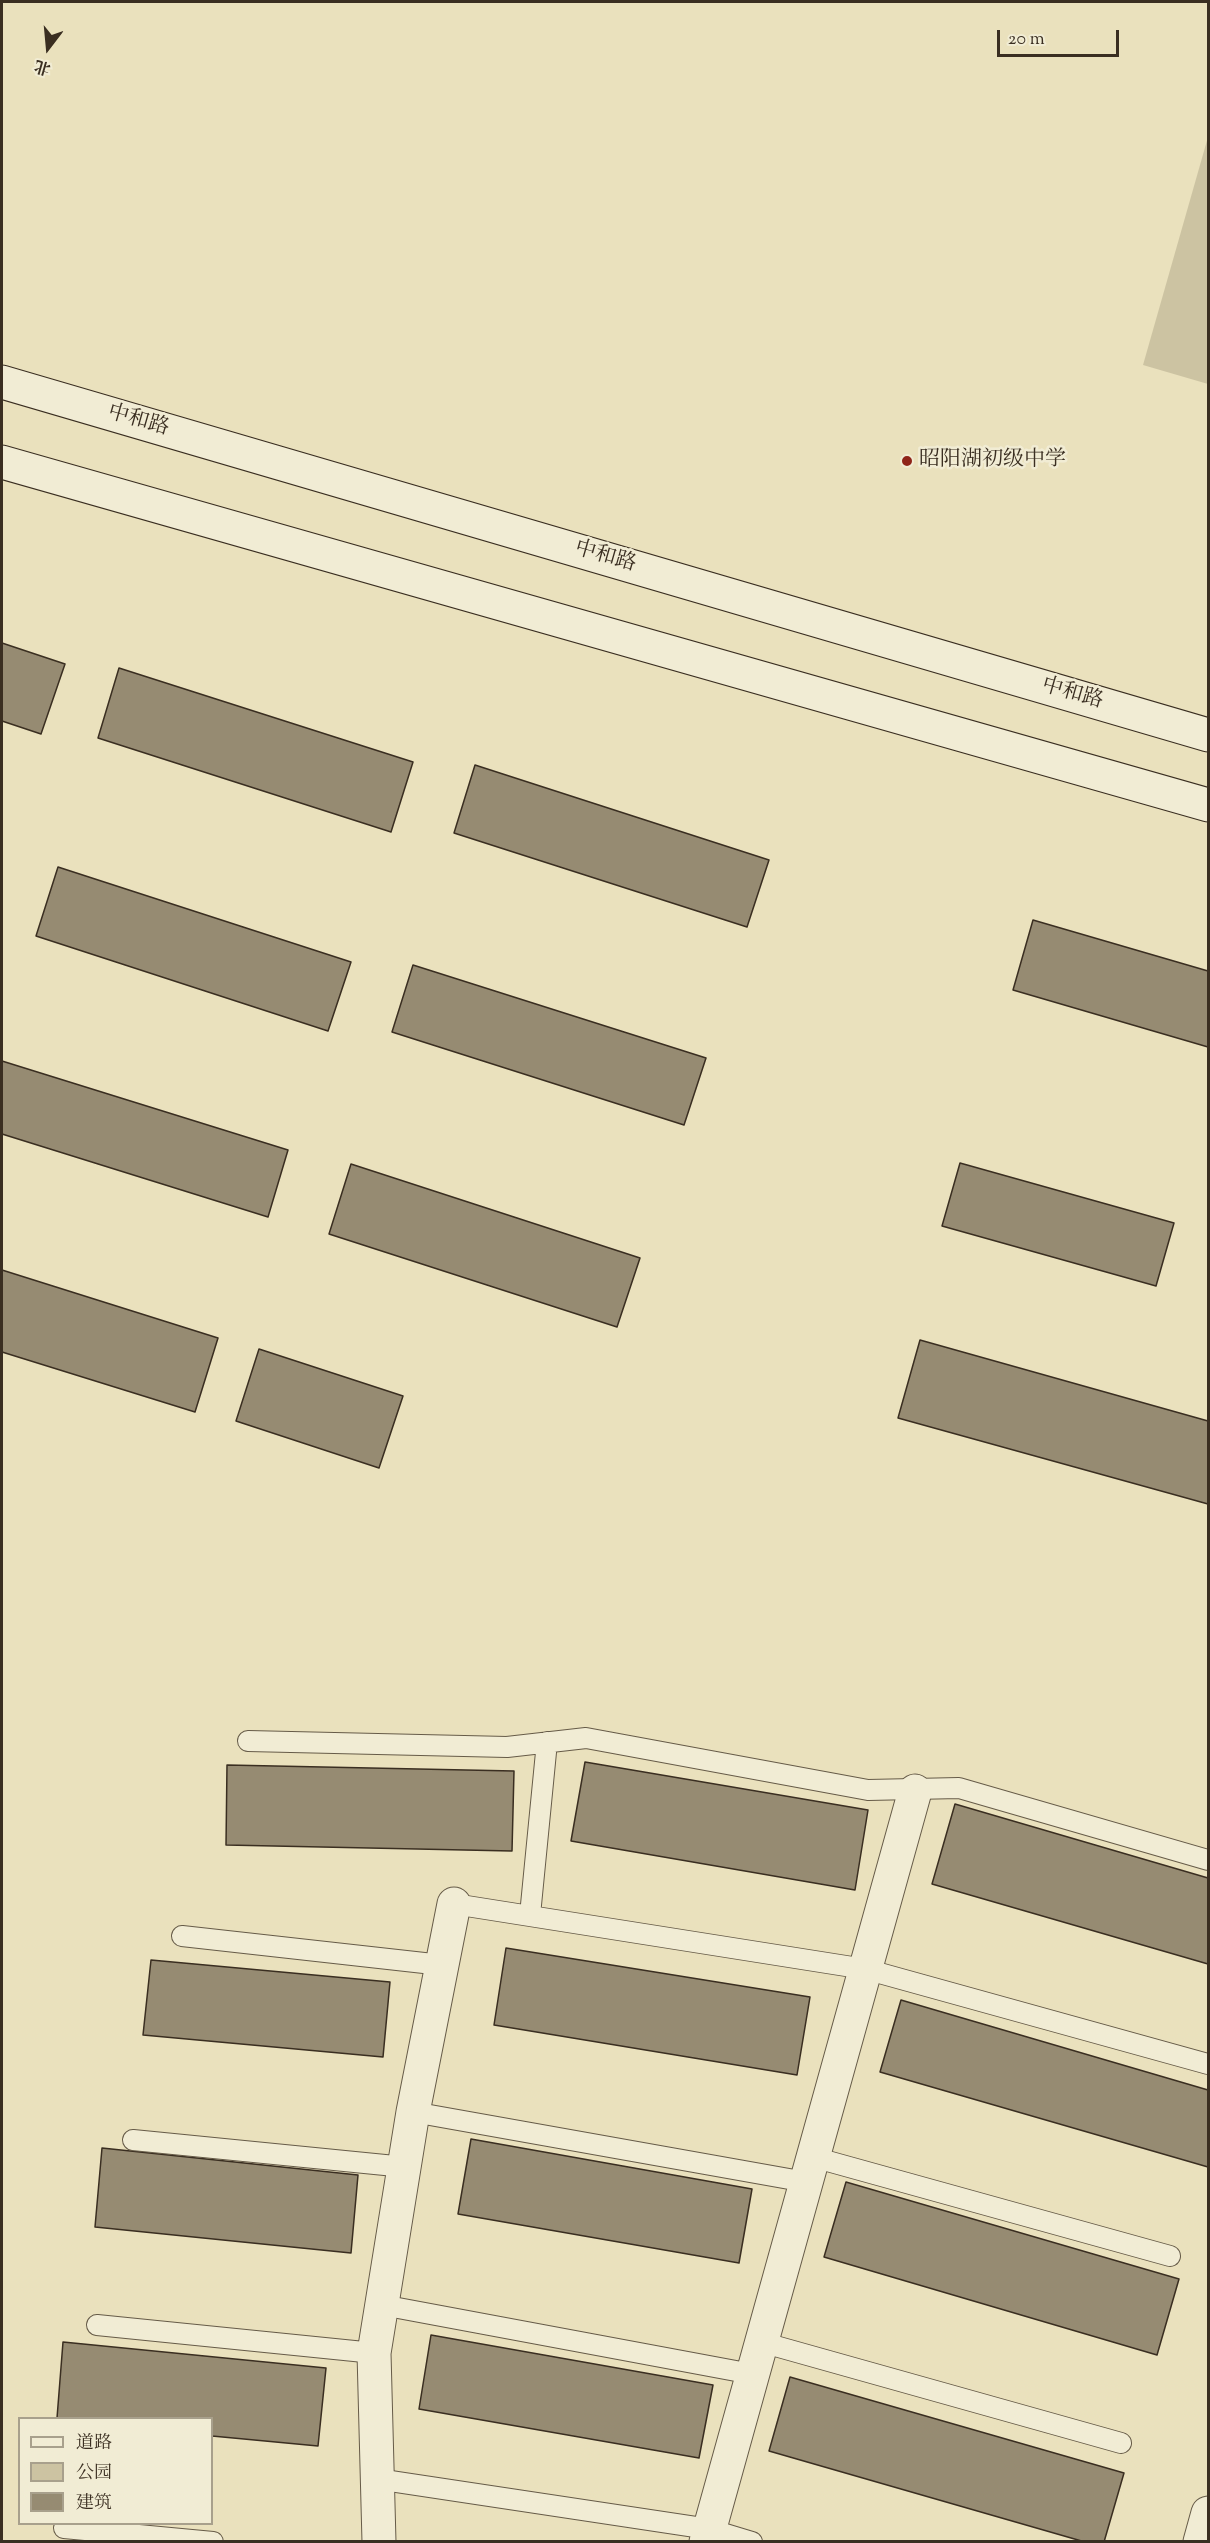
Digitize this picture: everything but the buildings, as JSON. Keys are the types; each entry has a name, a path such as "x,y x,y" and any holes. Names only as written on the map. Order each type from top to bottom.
{"main road":[{"name":"中和路","path":"2,382 1209,735"},
{"path":"2,462 1209,805"},
{"path":"708,2535 915,1791"},
{"path":"379,2541 374,2353 413,2112 454,1904"},
{"path":"1200,2541 1209,2513"}],"lane":[{"path":"248,1741 507,1747 586,1738 868,1790 915,1791 959,1788 1209,1860"},
{"path":"530,1915 547,1742"},
{"path":"454,1904 865,1969 1209,2064"},
{"path":"182,1936 442,1965"},
{"path":"413,2112 809,2169 1170,2256"},
{"path":"133,2140 405,2167"},
{"path":"382,2305 752,2374"},
{"path":"97,2325 374,2353"},
{"path":"761,2342 1121,2443"},
{"path":"377,2479 752,2541"},
{"path":"64,2528 213,2541"}],"green space":[{"path":"1208,137 1208,384 1143,365"}],"place":[{"name":"昭阳湖初级中学","path":"907,461"}]}
